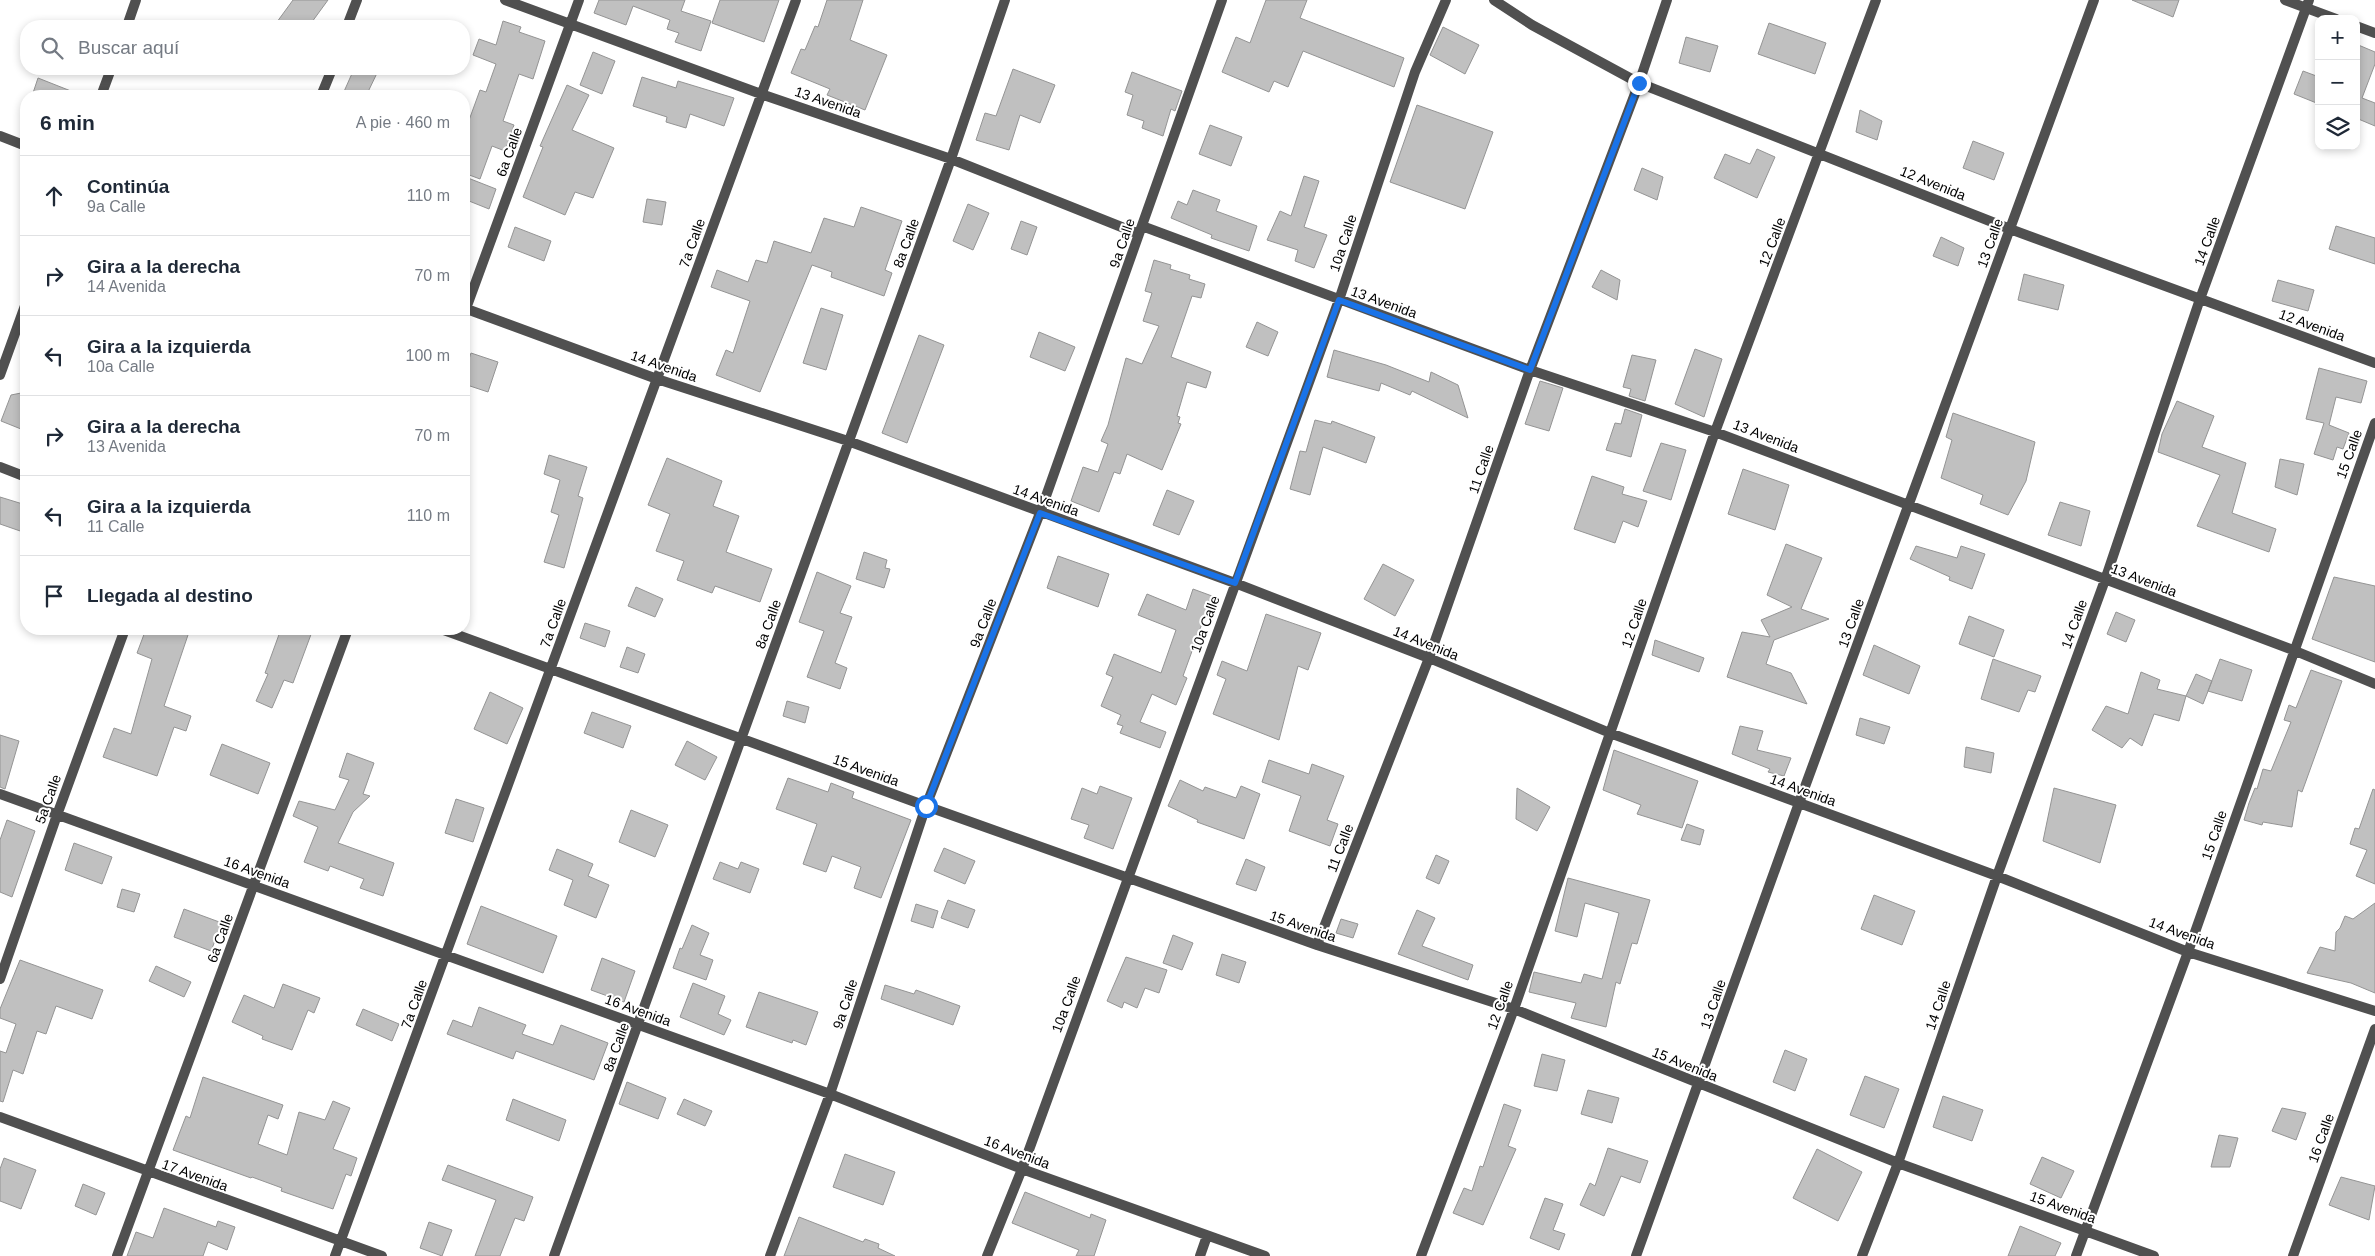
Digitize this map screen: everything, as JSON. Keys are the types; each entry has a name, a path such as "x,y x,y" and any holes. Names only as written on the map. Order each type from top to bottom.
{"street":[{"path":"129,20 136,0"},
{"path":"349,20 357,0"},
{"name":"13 Avenida","path":"505,0 761,94 952,159 1141,230 1530,370 1715,432 2293,650 2375,684"},
{"name":"6a Calle","path":"470,294 579,0"},
{"name":"7a Calle","path":"335,1256 796,0"},
{"name":"8a Calle","path":"554,1256 639,1025 848,441 952,159 1005,0"},
{"name":"9a Calle","path":"770,1256 830,1094 926,806 1040,513 1222,0"},
{"name":"10a Calle","path":"986,1256 1022,1169 1126,878 1339,300 1415,72 1446,0"},
{"name":"12 Avenida","path":"1494,0 1532,26 1639,83 2010,229 2375,363"},
{"name":"11 Calle","path":"1317,945 1429,658 1530,370 1639,83 1668,0"},
{"name":"12 Calle","path":"1421,1256 1514,1009 1715,432 1876,0"},
{"name":"13 Calle","path":"1636,1256 1799,803 2094,0"},
{"path":"2285,0 2307,4 2328,15"},
{"name":"14 Calle","path":"1862,1256 1898,1163 1997,876 2105,580 2200,299 2307,4"},
{"path":"2360,27 2375,33"},
{"path":"103,90 109,75"},
{"path":"324,90 330,75"},
{"path":"0,136 20,144"},
{"name":"14 Avenida","path":"470,312 657,379 848,441 1235,583 1429,658 1610,733 1997,876 2188,952 2375,1011"},
{"path":"0,375 20,320"},
{"name":"15 Calle","path":"2076,1256 2188,952 2293,650 2375,423"},
{"path":"0,467 20,475"},
{"name":"5a Calle","path":"0,979 123,635"},
{"name":"6a Calle","path":"117,1256 346,635"},
{"name":"15 Avenida","path":"457,635 1126,878 1317,945 1514,1009 1898,1163 2154,1256"},
{"name":"16 Avenida","path":"0,794 830,1094 1022,1169 1265,1256"},
{"name":"16 Calle","path":"2294,1256 2375,1029"},
{"name":"17 Avenida","path":"0,1117 382,1256"},
{"path":"1200,1256 1207,1236"}],"building":[{"path":"293,0 328,0 313,20 278,20"},
{"path":"599,0 685,0 681,11 711,21 701,51 675,42 679,33 667,29 670,20 633,6 626,25 594,13"},
{"path":"720,0 779,0 764,42 712,23"},
{"path":"827,0 863,0 850,40 887,55 865,110 827,95 830,89 791,73 801,49 805,50 815,26 818,27"},
{"path":"1266,0 1307,0 1300,18 1404,58 1394,87 1303,51 1288,87 1274,81 1269,92 1222,72 1236,37 1250,43"},
{"path":"2132,0 2179,0 2173,17"},
{"path":"503,21 521,27 519,32 545,41 533,79 519,74 503,121 514,125 505,151 492,146 480,179 470,175 470,118 480,90 486,92 496,64 473,55 479,39 496,45"},
{"path":"1769,23 1826,43 1815,74 1758,54"},
{"path":"1443,27 1479,45 1465,74 1430,55"},
{"path":"1686,37 1718,46 1710,72 1679,63"},
{"path":"2360,46 2375,52 2375,64 2362,98 2375,103 2375,126 2360,120"},
{"path":"593,52 615,61 602,94 580,85"},
{"path":"1013,69 1055,85 1040,123 1020,115 1009,150 976,140 985,113 996,116"},
{"path":"2303,71 2315,76 2315,102 2294,94"},
{"path":"1132,72 1182,91 1175,111 1171,109 1163,136 1142,128 1144,121 1127,115 1133,95 1125,92"},
{"path":"351,75 376,75 369,90 345,90"},
{"path":"642,77 676,88 678,81 734,98 724,126 690,114 686,128 666,122 667,117 633,106"},
{"path":"38,78 68,90 34,90"},
{"path":"567,85 589,95 572,130 614,148 593,198 575,192 565,215 523,197 543,147 540,146"},
{"path":"1417,105 1493,132 1465,209 1390,182"},
{"path":"1860,110 1882,121 1877,140 1856,132"},
{"path":"1210,125 1242,137 1231,166 1199,154"},
{"path":"1973,141 2004,153 1994,180 1963,168"},
{"path":"1757,149 1775,157 1757,198 1714,178 1725,154 1750,164"},
{"path":"1642,168 1663,177 1657,200 1634,190"},
{"path":"1304,176 1319,181 1304,227 1327,235 1314,268 1295,261 1298,250 1267,240 1280,211 1291,216"},
{"path":"470,179 496,189 489,209 470,201"},
{"path":"1193,190 1220,200 1216,211 1257,226 1249,251 1211,238 1212,235 1171,218 1178,201 1187,205"},
{"path":"647,199 666,202 662,225 643,222"},
{"path":"968,204 989,213 973,250 953,241"},
{"path":"861,207 902,221 885,270 892,273 884,296 831,277 832,272 812,265 760,392 716,375 726,350 733,353 750,301 711,287 717,270 748,282 756,260 767,263 774,241 811,253 824,218 854,227"},
{"path":"1021,221 1037,227 1027,255 1011,249"},
{"path":"2336,226 2375,238 2375,264 2329,249"},
{"path":"515,227 551,241 544,261 508,247"},
{"path":"1941,237 1964,248 1958,266 1933,256"},
{"path":"1154,260 1171,265 1170,269 1190,275 1189,279 1205,284 1201,298 1192,296 1171,357 1211,372 1206,388 1187,382 1177,416 1180,417 1178,423 1181,424 1162,470 1127,454 1120,474 1114,472 1099,512 1071,501 1083,467 1098,472 1108,444 1101,441 1108,425 1126,358 1142,364 1159,326 1143,321 1152,293 1145,291"},
{"path":"1601,270 1620,280 1617,300 1592,287"},
{"path":"2024,274 2064,285 2058,310 2018,300"},
{"path":"2278,280 2314,290 2308,311 2272,301"},
{"path":"821,308 843,315 826,370 803,363"},
{"path":"1257,322 1278,332 1268,356 1246,347"},
{"path":"1039,332 1075,347 1065,371 1030,357"},
{"path":"919,335 944,345 907,443 882,433"},
{"path":"1695,349 1722,359 1704,417 1675,404"},
{"path":"1334,350 1386,365 1429,382 1431,372 1458,385 1468,418 1412,391 1410,395 1381,383 1379,391 1327,377"},
{"path":"471,353 498,362 488,392 470,386"},
{"path":"1632,355 1656,360 1645,401 1629,396 1631,389 1623,387"},
{"path":"2319,368 2367,381 2361,403 2336,397 2329,425 2349,433 2343,449 2337,447 2333,460 2314,454 2324,423 2306,419"},
{"path":"1540,381 1563,388 1549,431 1525,424"},
{"path":"20,393 20,429 1,421 11,395"},
{"path":"2177,401 2214,416 2202,447 2246,463 2232,513 2276,529 2269,552 2197,526 2220,475 2158,452 2162,434"},
{"path":"1625,409 1642,415 1631,457 1606,450 1615,423 1621,424"},
{"path":"1953,413 2035,442 2026,481 2008,515 1980,504 1983,495 1941,478 1952,440 1946,437"},
{"path":"1315,420 1331,424 1332,421 1375,437 1366,463 1323,447 1310,495 1290,489 1300,451 1306,452"},
{"path":"1661,443 1686,450 1671,500 1643,491"},
{"path":"549,455 587,467 578,496 583,498 564,568 544,562 559,515 551,512 560,480 544,474"},
{"path":"667,458 722,481 713,506 739,516 726,552 772,569 760,602 715,586 712,593 677,580 684,561 656,551 670,514 648,505"},
{"path":"2280,459 2304,464 2297,495 2275,487"},
{"path":"1743,469 1789,485 1775,530 1728,514"},
{"path":"1592,476 1624,487 1622,494 1647,501 1638,527 1623,521 1615,543 1574,529"},
{"path":"1167,490 1194,501 1179,535 1153,525"},
{"path":"0,497 20,503 20,531 0,524"},
{"path":"2060,502 2090,511 2081,546 2048,535"},
{"path":"1786,544 1822,558 1801,609 1829,619 1774,640 1766,664 1791,673 1807,704 1727,677 1742,632 1770,637 1761,620 1792,607 1767,595"},
{"path":"1916,546 1957,558 1961,546 1985,554 1972,589 1949,580 1950,577 1910,559"},
{"path":"864,552 887,560 885,568 890,569 884,588 856,579"},
{"path":"1058,556 1109,574 1098,607 1047,588"},
{"path":"1383,564 1414,580 1395,616 1364,599"},
{"path":"817,572 851,586 840,613 852,617 835,663 847,668 840,689 807,677 824,631 799,622"},
{"path":"2334,577 2375,586 2375,662 2312,639"},
{"path":"636,587 663,599 655,617 628,606"},
{"path":"1193,589 1212,596 1183,676 1187,678 1176,705 1152,694 1140,722 1166,732 1160,748 1120,733 1123,726 1117,724 1121,715 1101,706 1113,677 1106,674 1114,654 1161,673 1176,630 1138,615 1147,594 1186,610"},
{"path":"2116,612 2135,620 2126,642 2107,634"},
{"path":"1266,614 1321,633 1308,670 1298,666 1279,740 1213,714 1226,679 1217,675 1222,661 1247,671"},
{"path":"1969,616 2004,630 1994,657 1959,644"},
{"path":"585,623 610,631 605,647 580,638"},
{"path":"144,635 188,635 164,706 191,716 186,731 174,727 157,776 103,757 114,728 131,734 152,659 137,653"},
{"path":"279,635 311,635 293,683 284,680 272,708 256,701 268,674 265,673"},
{"path":"1655,640 1704,658 1699,672 1652,655"},
{"path":"1874,645 1920,666 1909,694 1863,675"},
{"path":"627,647 645,654 638,673 620,667"},
{"path":"1993,659 2041,676 2035,692 2028,690 2019,712 1981,699"},
{"path":"2220,659 2252,670 2242,701 2208,691"},
{"path":"2311,670 2342,681 2302,792 2298,790 2292,827 2263,822 2262,825 2244,820 2263,769 2271,771 2291,722 2284,720 2289,705 2296,708"},
{"path":"2141,672 2160,680 2157,689 2186,696 2179,721 2154,714 2142,746 2130,738 2122,748 2092,730 2106,706 2128,714"},
{"path":"2196,674 2212,681 2203,704 2186,696"},
{"path":"490,692 523,708 507,744 474,729"},
{"path":"787,701 809,707 805,723 783,716"},
{"path":"592,712 631,726 623,748 584,733"},
{"path":"1860,718 1890,727 1884,744 1856,735"},
{"path":"1740,726 1763,731 1757,750 1791,758 1784,776 1768,772 1770,769 1732,754"},
{"path":"0,735 19,741 5,789 0,787"},
{"path":"687,741 717,757 705,780 675,765"},
{"path":"222,744 270,763 258,794 210,775"},
{"path":"1966,747 1994,753 1991,773 1964,767"},
{"path":"1614,750 1698,781 1682,828 1637,814 1641,805 1603,790"},
{"path":"347,753 374,763 363,794 370,796 353,812 338,843 394,863 383,896 360,888 364,879 330,866 328,871 304,862 318,827 293,816 299,801 335,810 349,780 339,777"},
{"path":"1269,760 1309,774 1312,764 1344,776 1327,820 1338,824 1330,846 1289,831 1301,796 1262,782"},
{"path":"788,778 828,792 831,783 854,792 852,798 911,820 881,898 854,888 861,867 832,856 826,872 803,864 817,824 776,809"},
{"path":"1180,780 1203,791 1205,787 1236,798 1241,786 1260,794 1244,839 1197,822 1198,820 1168,806"},
{"path":"1100,786 1132,798 1113,849 1084,838 1089,825 1071,819 1082,788 1097,794"},
{"path":"1517,788 1550,807 1537,831 1516,819"},
{"path":"2054,788 2116,805 2100,863 2043,841"},
{"path":"2373,789 2375,790 2375,884 2356,876 2367,850 2350,844 2355,828 2359,829"},
{"path":"456,799 484,808 473,842 445,833"},
{"path":"631,810 668,825 655,857 619,842"},
{"path":"7,820 35,831 12,897 0,892 0,840"},
{"path":"1687,824 1704,830 1700,845 1681,840"},
{"path":"74,843 112,857 102,884 65,870"},
{"path":"944,848 975,861 965,884 934,871"},
{"path":"557,849 593,864 588,876 609,885 596,918 564,905 573,880 549,870"},
{"path":"1436,855 1449,861 1439,884 1426,878"},
{"path":"1246,859 1265,867 1256,891 1236,884"},
{"path":"720,862 738,869 741,862 759,869 750,893 713,879"},
{"path":"1568,878 1650,900 1637,944 1632,943 1620,984 1616,982 1606,1027 1571,1018 1576,1003 1529,992 1534,972 1581,983 1584,974 1602,979 1619,913 1585,903 1577,937 1555,931"},
{"path":"122,889 140,894 134,912 117,907"},
{"path":"1874,895 1915,911 1902,945 1861,929"},
{"path":"948,900 975,910 968,928 941,918"},
{"path":"2375,903 2375,993 2351,983 2307,973 2320,947 2335,951 2336,932 2340,928 2345,916 2353,919"},
{"path":"916,904 938,911 933,928 911,921"},
{"path":"481,906 557,936 543,973 467,944"},
{"path":"184,909 222,923 211,951 174,937"},
{"path":"1417,910 1435,918 1422,946 1473,965 1468,980 1398,954"},
{"path":"1341,919 1358,924 1353,938 1336,933"},
{"path":"692,925 709,933 700,955 713,960 706,980 673,968 680,948 682,949"},
{"path":"1173,935 1193,943 1182,970 1163,963"},
{"path":"1222,954 1246,962 1239,983 1216,975"},
{"path":"1126,957 1167,970 1159,993 1145,988 1137,1008 1124,1002 1122,1008 1107,1001"},
{"path":"602,958 635,971 624,1002 591,990"},
{"path":"20,960 103,990 92,1019 56,1006 46,1034 37,1031 23,1074 13,1070 3,1102 0,1101 0,1051 6,1053 16,1024 0,1018 0,1009"},
{"path":"156,966 191,982 184,997 149,981"},
{"path":"693,983 725,996 718,1014 731,1020 724,1035 680,1017"},
{"path":"283,984 320,998 314,1013 308,1010 292,1050 262,1039 263,1036 232,1022 244,995 274,1008"},
{"path":"885,985 914,994 916,990 960,1006 953,1025 881,999"},
{"path":"759,992 818,1012 806,1045 793,1040 792,1043 746,1027"},
{"path":"479,1007 526,1025 522,1034 553,1045 561,1025 608,1043 594,1080 516,1051 513,1059 447,1034 453,1020 472,1027"},
{"path":"363,1009 399,1024 392,1041 356,1025"},
{"path":"1785,1050 1807,1059 1795,1091 1773,1082"},
{"path":"1542,1054 1565,1060 1557,1091 1534,1086"},
{"path":"1865,1076 1899,1089 1884,1128 1850,1115"},
{"path":"203,1077 283,1105 278,1119 268,1115 258,1144 287,1155 299,1112 325,1120 333,1101 350,1108 333,1149 357,1158 351,1176 346,1174 333,1209 281,1191 282,1188 173,1150 186,1116 190,1118"},
{"path":"627,1082 666,1098 658,1119 619,1104"},
{"path":"1588,1090 1619,1098 1612,1123 1581,1114"},
{"path":"1943,1096 1983,1110 1972,1141 1933,1127"},
{"path":"513,1099 566,1120 559,1141 506,1120"},
{"path":"684,1099 712,1111 705,1126 677,1114"},
{"path":"1504,1104 1521,1110 1508,1146 1516,1149 1483,1225 1453,1213 1464,1188 1472,1191 1480,1166 1483,1167"},
{"path":"2282,1108 2306,1113 2296,1140 2272,1131"},
{"path":"2219,1135 2238,1138 2230,1167 2211,1167"},
{"path":"1608,1148 1648,1161 1640,1183 1621,1176 1604,1216 1580,1205 1590,1183 1595,1186"},
{"path":"1817,1149 1862,1172 1838,1221 1793,1198"},
{"path":"845,1154 895,1172 883,1205 833,1187"},
{"path":"2042,1157 2074,1171 2061,1198 2030,1184"},
{"path":"4,1158 36,1170 21,1209 0,1201 0,1169"},
{"path":"448,1165 533,1197 524,1221 515,1218 500,1256 475,1256 496,1200 442,1180"},
{"path":"2341,1177 2375,1186 2369,1220 2329,1205"},
{"path":"83,1184 105,1193 96,1215 75,1206"},
{"path":"1025,1192 1090,1218 1091,1214 1106,1220 1094,1256 1076,1256 1079,1250 1012,1223"},
{"path":"1545,1198 1563,1204 1553,1230 1565,1234 1559,1250 1530,1238"},
{"path":"164,1208 216,1227 218,1221 235,1227 227,1250 208,1242 203,1256 127,1256 136,1232 153,1238"},
{"path":"799,1217 863,1242 865,1239 879,1244 878,1248 895,1256 784,1256"},
{"path":"429,1222 452,1230 442,1256 420,1248"},
{"path":"2020,1226 2061,1243 2055,1256 2008,1256"}],"route":[{"path":"926,806 1040,513 1235,583 1339,300 1530,370 1639,83"}]}
